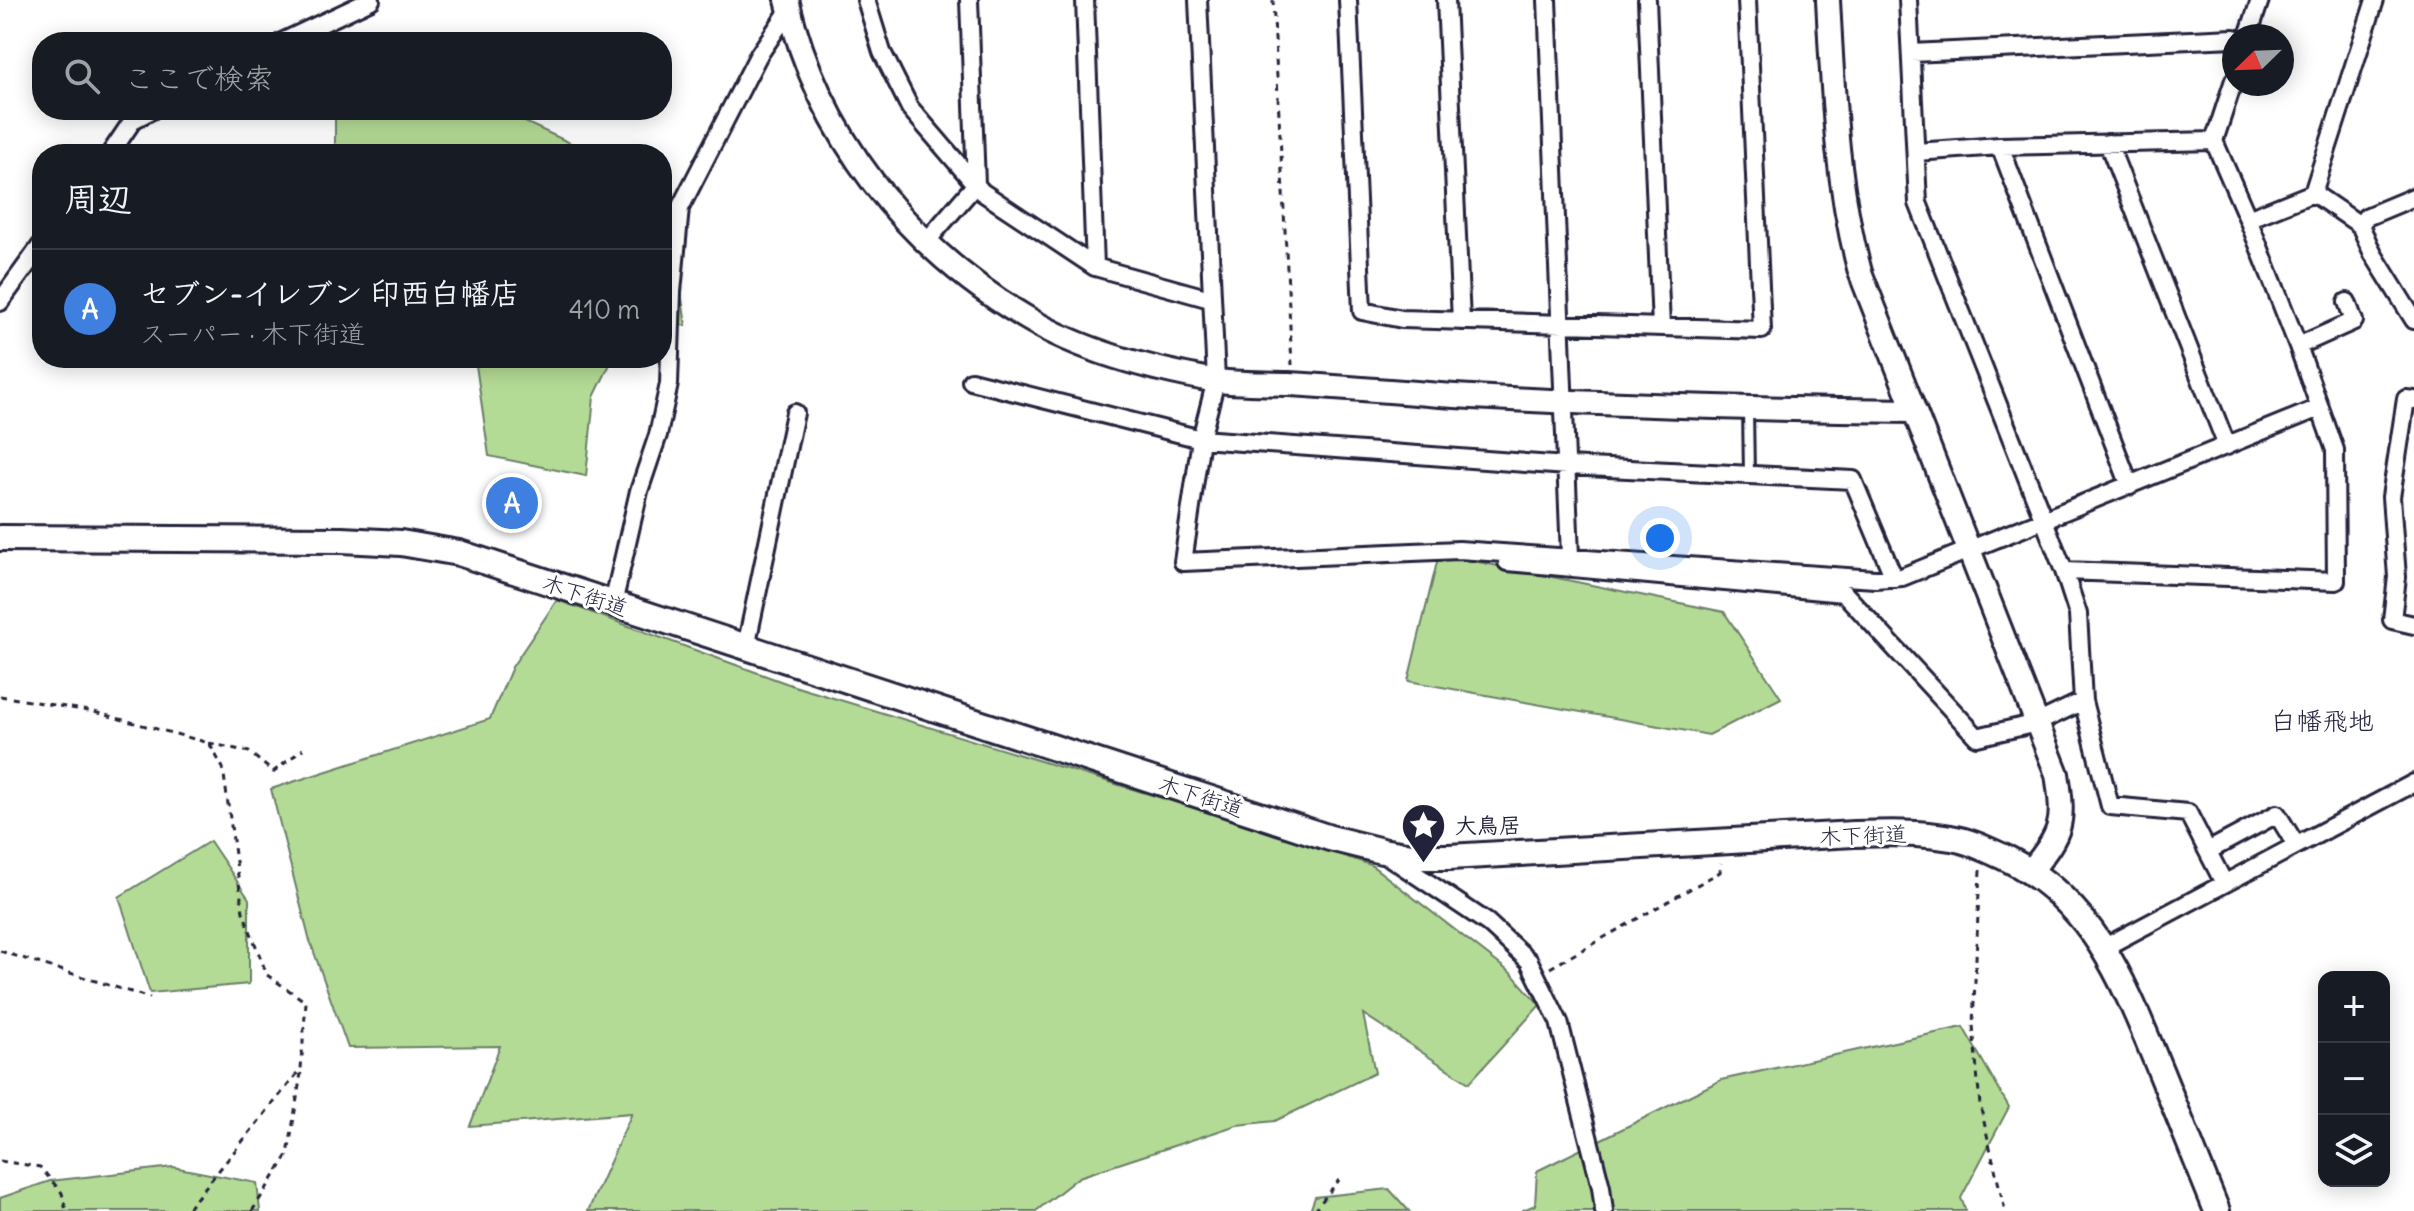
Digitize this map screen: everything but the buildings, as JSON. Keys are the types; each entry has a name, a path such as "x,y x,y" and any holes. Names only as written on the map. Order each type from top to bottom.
{"main road":[{"name":"木下街道","path":"0,538 342,540 401,543 459,553 1330,838 1418,857 1854,834 1923,834 1954,838 2031,871 2061,895 2105,947 2129,995 2217,1211"}],"street":[{"path":"303,32 371,0"},
{"path":"866,0 882,52 910,108 982,192 1095,267 1210,299"},
{"path":"925,243 976,184 969,0"},
{"path":"1085,0 1095,267"},
{"path":"1198,0 1216,380 1201,439 1183,562 1459,550 1875,579 1902,577 2319,408"},
{"path":"1348,0 1362,311 1402,319 1762,330 1747,0"},
{"path":"1446,0 1461,321"},
{"path":"1547,0 1570,556"},
{"path":"1647,0 1661,327"},
{"path":"1828,0 1837,154 1849,232 1860,272 2057,774 2062,808 2055,839 2031,871"},
{"path":"1908,0 1918,203 2064,571 2078,614 2083,701 2110,806 2188,813 2224,883"},
{"path":"2252,24 2260,0"},
{"path":"2313,193 2375,0"},
{"path":"788,5 797,40 819,97 851,150 908,226 925,243 1026,318 1126,361 1216,380 1565,403 1913,411"},
{"path":"672,342 672,292 680,208 758,56 788,5"},
{"path":"1911,53 2222,39"},
{"path":"2064,571 2336,581 2335,450 2298,346 2214,141 2229,96"},
{"path":"117,144 133,120"},
{"path":"1916,152 2000,146 2214,141"},
{"path":"2108,143 2227,446"},
{"path":"2000,146 2130,486"},
{"path":"2248,219 2313,193"},
{"path":"2313,193 2360,225 2373,254 2414,320"},
{"path":"2360,225 2366,217 2414,197"},
{"path":"0,302 32,258"},
{"path":"2298,346 2354,321 2347,302"},
{"path":"613,604 639,491 658,435 670,368"},
{"path":"971,381 1201,439 1567,466 1853,480 1894,578"},
{"path":"2414,400 2406,399 2391,497 2397,577 2392,620 2414,625"},
{"path":"746,647 795,413"},
{"path":"1481,551 1489,560 1542,567 1844,593 1977,737 2037,723 2083,701"},
{"path":"2105,947 2414,783"},
{"path":"2208,851 2277,814 2296,845"},
{"path":"1382,851 1488,923 1529,961 1559,1022 1601,1187 1604,1211"}],"lane":[{"path":"1748,409 1749,475"}],"path":[{"path":"1273,0 1293,384"},
{"path":"0,689 0,696 94,712 249,752 273,772 303,749"},
{"path":"209,743 223,768 243,912 267,975 306,1002 301,1069 288,1155 252,1211"},
{"path":"1537,976 1720,872 1724,842"},
{"path":"1990,851 1980,860 1973,1025 1980,1105 2005,1211"},
{"path":"0,951 150,998"},
{"path":"186,1211 301,1069"},
{"path":"0,1161 40,1167 62,1193 66,1211"},
{"path":"1314,1211 1339,1180"}],"green space":[{"path":"335,120 521,120 572,144 335,144"},
{"path":"672,233 686,325 672,326"},
{"path":"476,368 608,368 594,397 586,476 489,456"},
{"path":"1439,554 1724,612 1781,698 1709,735 1408,681"},
{"path":"557,600 794,686 1270,831 1371,865 1512,974 1540,1005 1469,1083 1363,1014 1375,1073 1275,1121 1237,1125 1079,1177 1036,1211 588,1211 632,1113 470,1126 500,1046 348,1048 309,938 271,789 490,719 512,667"},
{"path":"210,841 249,899 249,984 150,993 119,897"},
{"path":"1963,1027 2009,1107 1961,1198 1966,1211 1521,1211 1535,1205 1537,1171 1721,1080"},
{"path":"173,1167 257,1183 260,1211 0,1211 0,1198 50,1181"},
{"path":"1389,1189 1409,1211 1310,1211 1315,1197"}],"place":[{"name":"セブン-イレブン 印西白幡店","path":"512,503"},
{"name":"大鳥居","path":"1424,864"}],"district":[{"name":"白幡飛地","path":"2322,721"}]}
